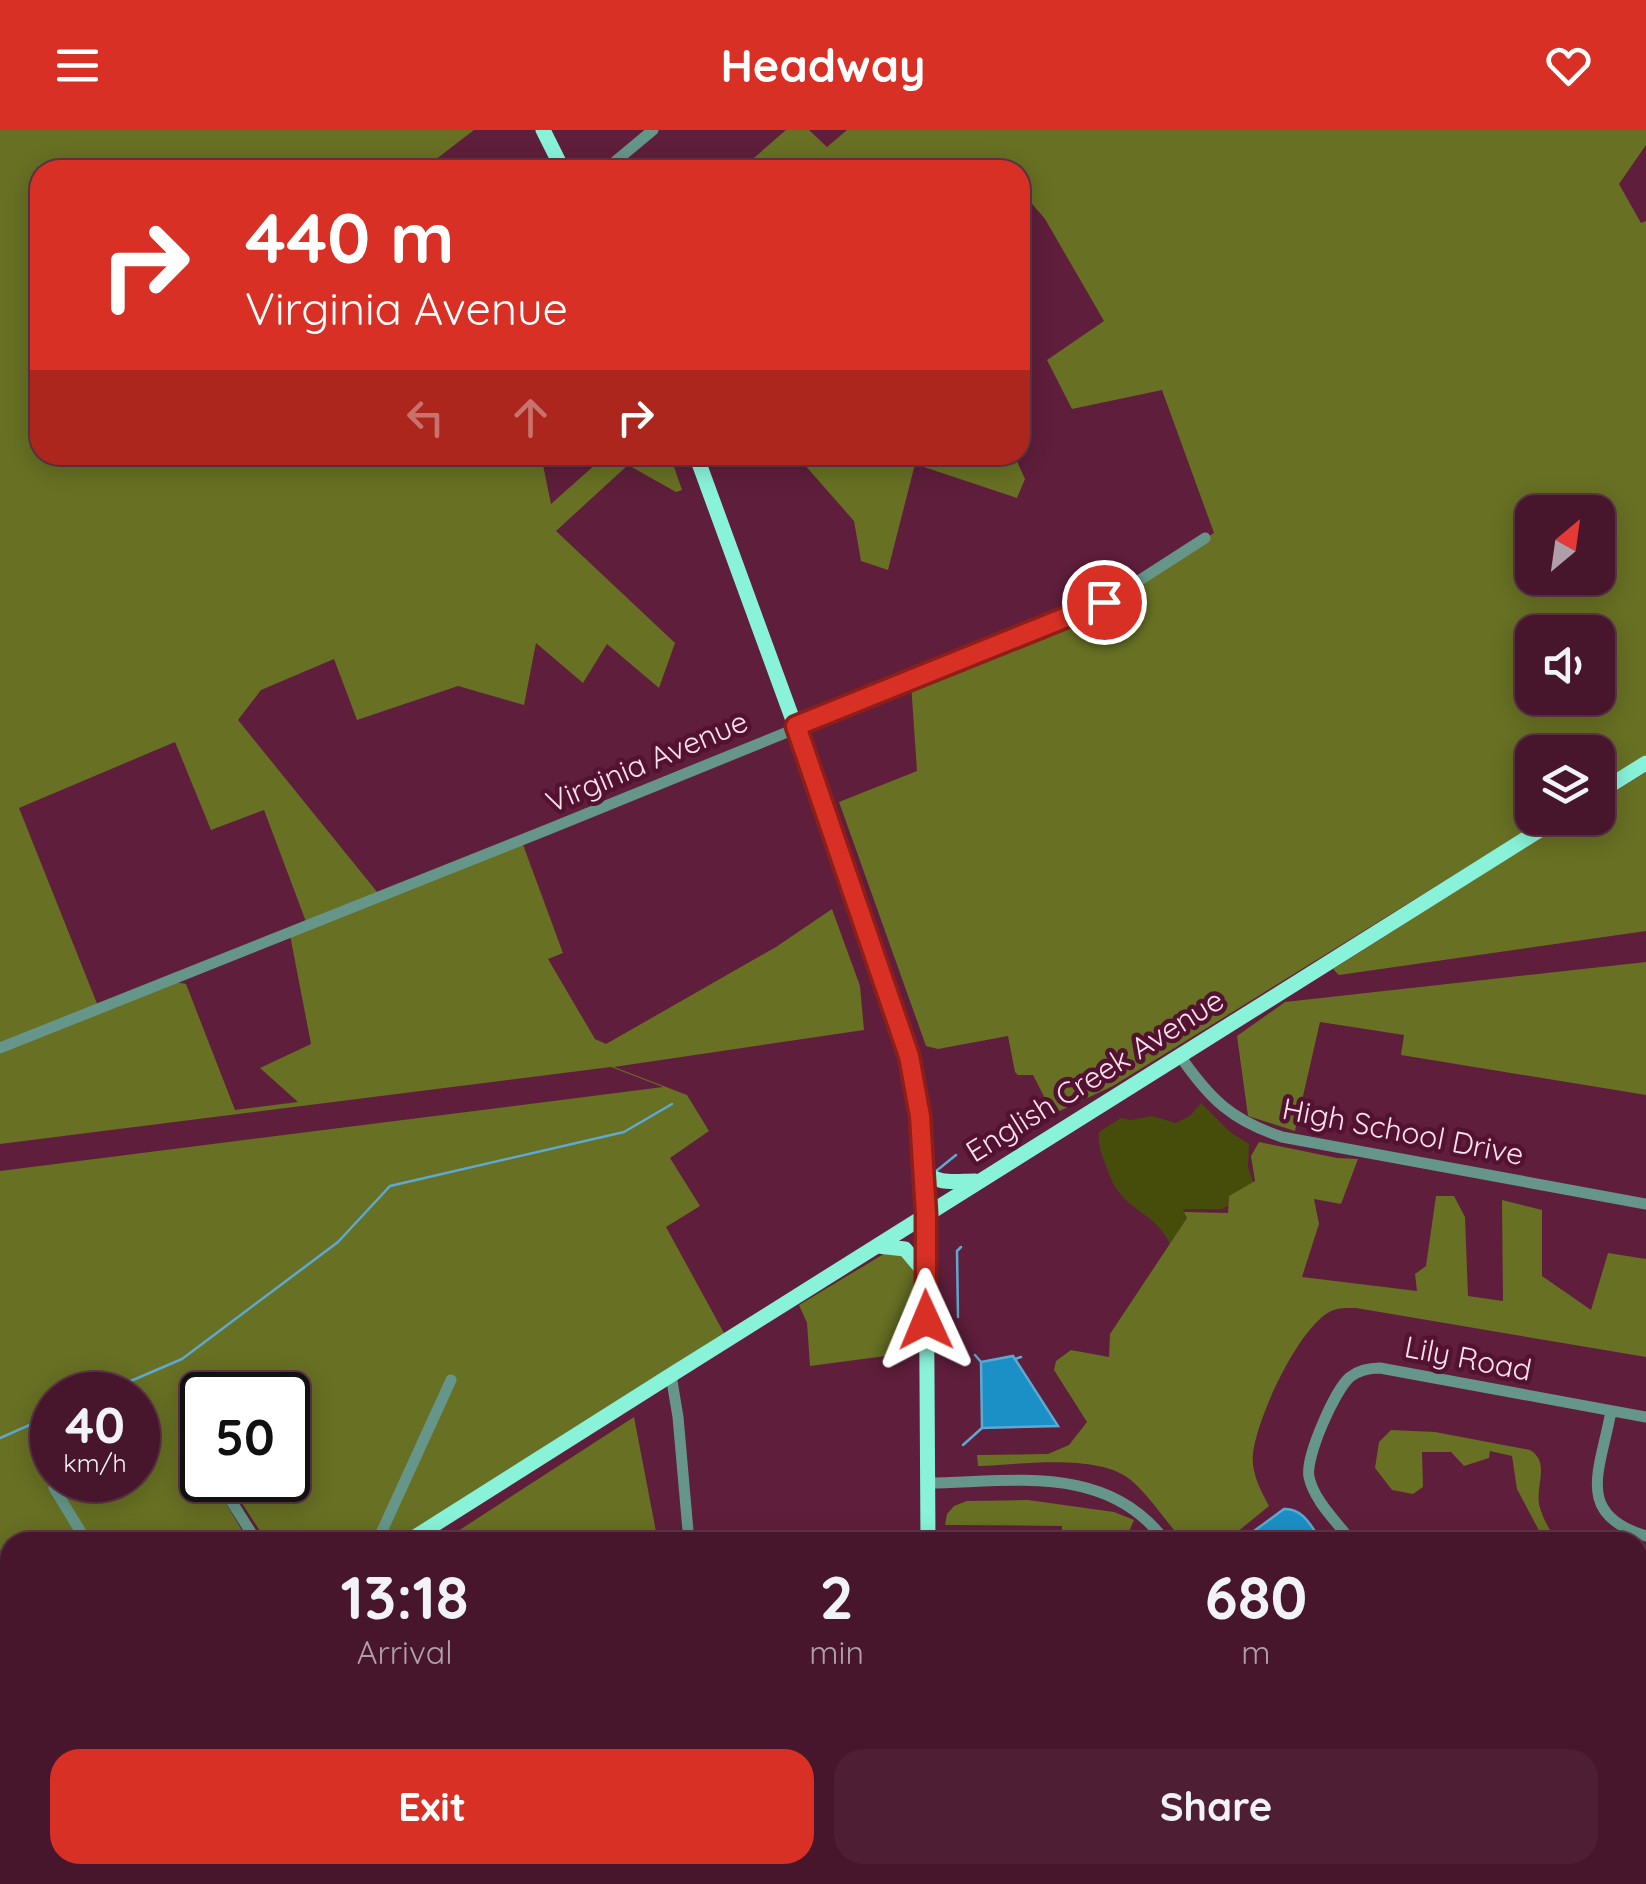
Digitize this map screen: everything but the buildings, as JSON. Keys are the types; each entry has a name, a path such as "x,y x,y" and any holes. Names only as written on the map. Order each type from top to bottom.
{"main road":[{"path":"544,130 559,160"},
{"path":"700,465 899,1020 920,1116 926,1214 928,1532"},
{"path":"1615,782 1646,763"},
{"name":"English Creek Avenue","path":"423,1532 1532,835"},
{"path":"923,1169 939,1181 979,1181"},
{"path":"874,1246 905,1249 926,1274"}],"street":[{"path":"617,160 654,130"},
{"name":"Virginia Avenue","path":"0,1048 492,854 1104,602 1205,538"},
{"name":"High School Drive","path":"1180,1056 1219,1105 1248,1124 1282,1137 1646,1204"},
{"name":"Lily Road","path":"1345,1532 1315,1492 1308,1470 1312,1451 1338,1392 1354,1374 1380,1368 1646,1417"},
{"path":"671,1375 687,1532"},
{"path":"381,1532 452,1380"},
{"path":"1611,1410 1598,1485 1599,1504 1616,1526 1634,1532"},
{"path":"928,1483 1055,1482 1097,1489 1134,1508 1157,1532"},
{"path":"63,1502 82,1532"},
{"path":"232,1502 251,1532"}],"green space":[{"path":"0,130 474,130 435,160 30,160 30,465 543,465 551,504 595,465 628,465 556,531 675,643 659,688 607,644 583,683 536,643 524,705 458,686 357,720 334,659 261,690 238,720 382,898 522,842 563,953 548,959 595,1039 606,1044 776,947 832,909 860,986 864,1030 614,1067 687,1095 709,1131 670,1158 700,1206 666,1227 724,1333 410,1532 261,1532 241,1502 310,1502 310,1372 180,1372 180,1502 225,1502 243,1532 0,1532 0,1171 663,1087 611,1067 0,1144","holes":["175,742 211,830 264,810 308,927 290,935 311,1044 260,1068 298,1102 235,1110 186,984 175,982 100,1011 19,808"]},
{"path":"786,130 809,130 827,147 847,130 1646,130 1646,145 1619,184 1641,223 1646,221 1646,755 1615,774 1615,735 1515,735 1515,835 1519,835 1113,1086 1053,1114 1033,1075 1015,1072 1008,1036 938,1049 926,1046 839,802 917,771 911,683 1102,602 1214,533 1162,390 1072,409 1047,360 1104,321 1045,219 1030,202 1030,160 752,160"},
{"path":"628,465 673,465 682,490 676,492"},
{"path":"805,465 915,465 888,570 861,561 854,521"},
{"path":"918,465 1019,465 1025,479 1017,498"},
{"path":"1646,772 1646,931 1339,975 1333,969 1545,835 1615,835 1615,791"},
{"path":"1646,962 1646,1095 1401,1055 1404,1035 1320,1022 1295,1131 1248,1116 1237,1036 1285,1002"},
{"path":"1201,1103 1230,1132 1249,1144 1248,1167 1253,1182 1222,1209 1183,1209 1187,1218 1170,1244 1163,1232 1129,1203 1114,1184 1101,1153 1099,1132 1121,1118 1152,1116 1176,1123 1190,1116"},
{"path":"1259,1142 1358,1159 1341,1204 1314,1199 1319,1224 1302,1277 1417,1291 1415,1274 1426,1266 1436,1196 1454,1196 1465,1217 1468,1296 1503,1301 1502,1200 1542,1210 1542,1276 1591,1310 1608,1253 1646,1259 1646,1357 1356,1308 1333,1310 1302,1340 1262,1419 1253,1467 1269,1506 1237,1532 1176,1532 1133,1482 1101,1467 1059,1462 978,1466 977,1455 1048,1454 1069,1445 1087,1422 1054,1370 1056,1361 1071,1350 1109,1357 1110,1334 1187,1218 1184,1212 1228,1213 1229,1196 1255,1181 1251,1156"},
{"path":"887,1252 900,1253 914,1267 916,1352 810,1366 807,1323 799,1305"},
{"path":"634,1417 656,1532 456,1532"},
{"path":"1391,1430 1435,1432 1530,1450 1541,1467 1540,1509 1551,1532 1540,1532 1517,1489 1512,1456 1490,1451 1489,1458 1464,1466 1451,1452 1422,1452 1423,1487 1413,1494 1392,1490 1375,1468 1379,1442"},
{"path":"1028,1500 1114,1512 1134,1520 1129,1532 1062,1532 1062,1526 945,1525 954,1506 967,1501"}],"water":[{"path":"1013,1356 1058,1426 982,1428 981,1362"},
{"path":"1284,1509 1302,1515 1316,1532 1253,1532"}],"waterway":[{"path":"152,1372 182,1359 338,1242 390,1186 624,1132 672,1104"},
{"path":"935,1172 956,1155"},
{"path":"958,1317 957,1251 961,1247"},
{"path":"975,1355 981,1362"},
{"path":"1015,1359 1021,1357"},
{"path":"0,1438 30,1425"},
{"path":"963,1445 982,1428"}],"route":[{"path":"926,1320 926,1214 920,1116 909,1056 796,726 1104,602"}]}
